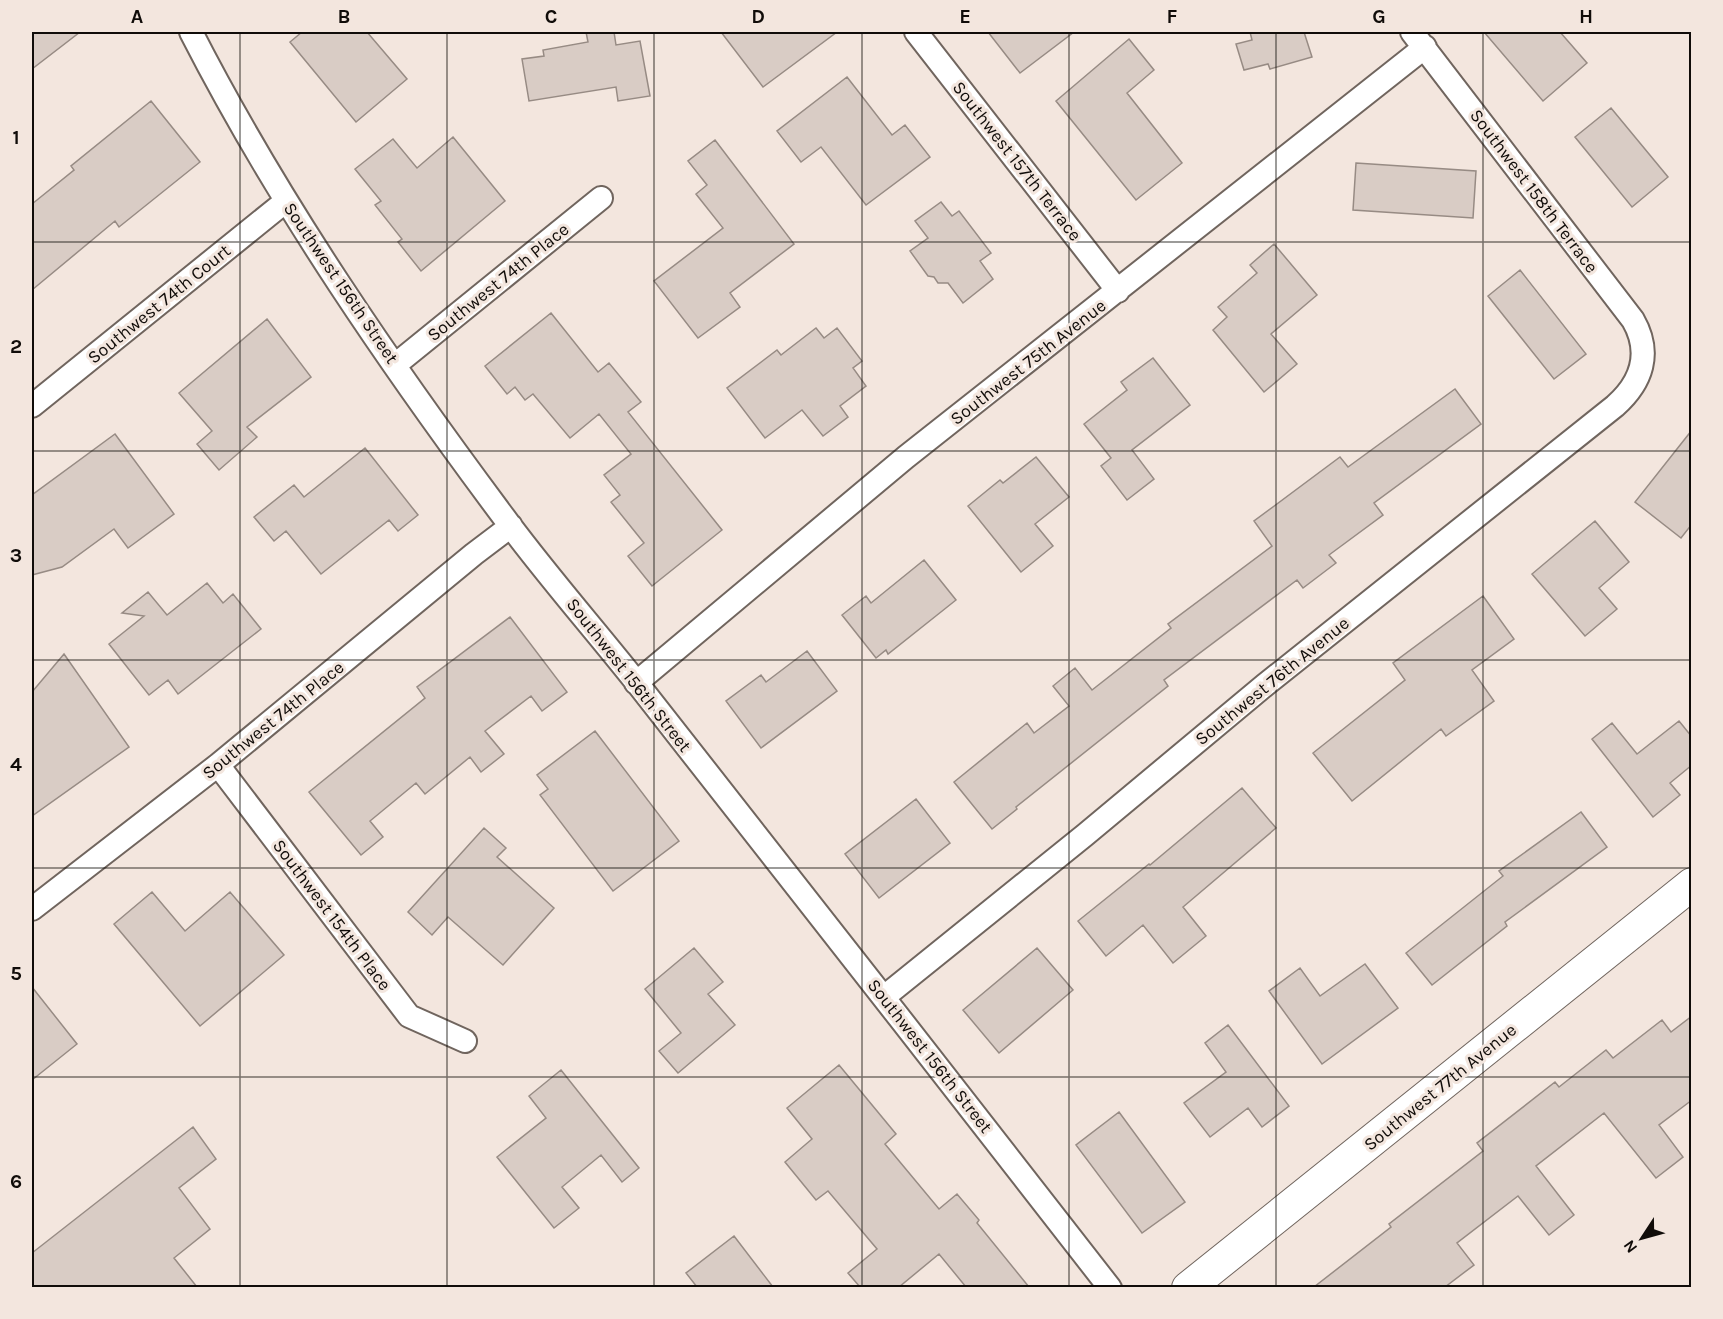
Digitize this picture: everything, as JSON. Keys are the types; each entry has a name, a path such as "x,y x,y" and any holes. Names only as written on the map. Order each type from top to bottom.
{"street":[{"name":"Southwest 156th Street","path":"191,32 221,91 286,201 395,365 511,526 1110,1287"},
{"name":"Southwest 157th Terrace","path":"916,32 1118,291"},
{"name":"Southwest 75th Avenue","path":"636,682 906,457 1118,291 1418,39"},
{"name":"Southwest 158th Terrace","path":"1418,39 1633,320 1641,337 1644,355"},
{"name":"Southwest 74th Place","path":"395,365 601,198"},
{"name":"Southwest 74th Court","path":"32,406 286,201"},
{"name":"Southwest 76th Avenue","path":"884,997 1265,685 1615,406 1633,385 1644,355"},
{"name":"Southwest 74th Place","path":"32,909 218,765 511,526"},
{"name":"Southwest 154th Place","path":"218,765 409,1016 465,1041"},
{"name":"Southwest 77th Avenue","path":"1188,1287 1480,1056 1692,884"}],"building":[{"path":"32,32 80,32 32,69"},
{"path":"302,32 367,32 407,79 356,122 290,42"},
{"path":"586,32 614,32 616,45 640,41 650,96 618,101 616,87 529,101 522,59 544,56 543,50 588,42"},
{"path":"721,32 837,32 763,87"},
{"path":"988,32 1074,32 1020,73"},
{"path":"1250,32 1304,32 1312,57 1270,69 1268,64 1244,70 1236,44 1252,40"},
{"path":"1484,32 1560,32 1587,63 1543,101"},
{"path":"1129,39 1154,70 1127,93 1182,163 1136,200 1056,101"},
{"path":"847,77 892,135 905,125 930,157 866,205 821,147 801,162 777,131"},
{"path":"151,101 200,162 119,227 115,221 32,290 32,204 74,170 71,166"},
{"path":"1611,108 1668,177 1632,207 1575,137"},
{"path":"453,137 505,201 421,271 398,242 402,239 375,205 381,201 355,169 393,139 417,168"},
{"path":"715,140 794,244 730,293 740,307 698,338 654,281 723,228 696,194 707,185 688,161"},
{"path":"1356,163 1476,171 1473,218 1353,210"},
{"path":"941,202 952,216 959,211 991,253 980,261 993,279 963,303 948,283 938,283 934,277 928,276 910,251 928,238 915,221"},
{"path":"1274,244 1317,295 1271,334 1297,364 1264,392 1213,330 1227,317 1218,307 1257,273 1250,265"},
{"path":"1520,270 1586,354 1554,379 1488,296"},
{"path":"551,313 598,372 609,363 641,402 628,412 722,530 652,586 628,556 644,543 611,502 620,495 604,475 631,454 599,414 570,438 533,394 525,400 515,387 507,394 485,366"},
{"path":"267,319 311,377 247,427 257,437 219,470 197,444 212,431 179,393"},
{"path":"816,328 824,338 837,328 862,361 853,368 866,386 840,406 848,417 823,436 802,410 765,438 727,388 777,350 781,355"},
{"path":"1153,358 1190,405 1132,450 1154,479 1127,500 1101,466 1111,458 1084,424 1127,390 1121,382"},
{"path":"1455,389 1481,424 1374,503 1383,515 1329,555 1336,563 1303,588 1297,580 1164,680 1168,686 1016,807 1017,809 992,829 954,782 1027,723 1034,733 1069,706 1053,686 1075,668 1092,690 1171,628 1168,624 1272,546 1254,521 1340,457 1348,467"},
{"path":"1692,430 1692,524 1681,538 1635,502"},
{"path":"115,434 174,514 128,548 114,529 62,567 32,575 32,495"},
{"path":"365,448 418,515 398,531 389,520 321,574 286,531 274,541 254,517 294,485 304,497"},
{"path":"1036,457 1069,497 1035,524 1053,546 1021,572 968,506 1000,480 1003,483"},
{"path":"1595,521 1629,562 1599,588 1617,609 1585,636 1532,574"},
{"path":"924,560 956,600 888,654 886,650 876,658 842,615 866,596 871,603"},
{"path":"207,583 223,603 233,594 261,629 178,694 168,680 149,695 109,644 144,616 122,613 148,592 167,615"},
{"path":"1483,596 1514,639 1472,670 1494,701 1446,736 1441,729 1352,801 1313,753 1405,680 1393,663"},
{"path":"510,617 567,692 542,711 531,696 485,731 504,754 481,772 470,757 425,794 416,783 370,821 383,837 361,855 309,792 425,698 417,687"},
{"path":"807,651 837,691 761,748 726,701 761,675 766,682"},
{"path":"64,654 129,747 32,816 32,692"},
{"path":"1679,721 1692,737 1692,765 1670,783 1680,795 1653,817 1592,739 1612,723 1637,754"},
{"path":"595,731 679,841 613,891 540,795 548,789 537,775"},
{"path":"1242,788 1276,828 1183,907 1206,936 1173,963 1143,925 1106,956 1078,921 1150,865"},
{"path":"916,799 950,843 879,898 845,854"},
{"path":"1581,812 1607,847 1505,922 1507,926 1432,985 1406,953 1503,876 1499,871"},
{"path":"484,828 506,848 497,857 554,908 503,965 448,917 432,935 408,912"},
{"path":"152,892 185,931 230,892 284,955 200,1026 114,924"},
{"path":"694,948 723,982 708,994 735,1025 678,1073 659,1051 681,1033 645,989"},
{"path":"1037,948 1073,990 999,1053 963,1010"},
{"path":"1365,964 1398,1008 1322,1064 1269,991 1300,968 1320,996"},
{"path":"32,987 77,1044 32,1080"},
{"path":"1692,1016 1692,1100 1659,1125 1683,1157 1656,1178 1604,1113 1536,1166 1574,1215 1549,1235 1518,1196 1457,1243 1474,1265 1445,1287 1314,1287 1391,1227 1389,1224 1483,1151 1477,1143 1555,1082 1559,1087 1606,1050 1613,1058 1662,1020 1671,1032"},
{"path":"1228,1025 1289,1106 1262,1127 1248,1108 1210,1137 1184,1103 1226,1072 1205,1043"},
{"path":"839,1065 896,1134 885,1144 939,1209 957,1194 979,1220 977,1223 1029,1287 966,1287 939,1254 899,1287 860,1287 848,1273 877,1249 828,1191 816,1200 785,1162 812,1139 787,1108"},
{"path":"561,1070 639,1168 622,1182 601,1155 562,1187 579,1208 554,1228 497,1157 546,1118 529,1096"},
{"path":"1119,1112 1185,1202 1142,1233 1076,1145"},
{"path":"193,1127 216,1159 179,1188 210,1229 174,1258 197,1287 32,1287 32,1253"},
{"path":"734,1236 773,1287 697,1287 686,1273"}]}
